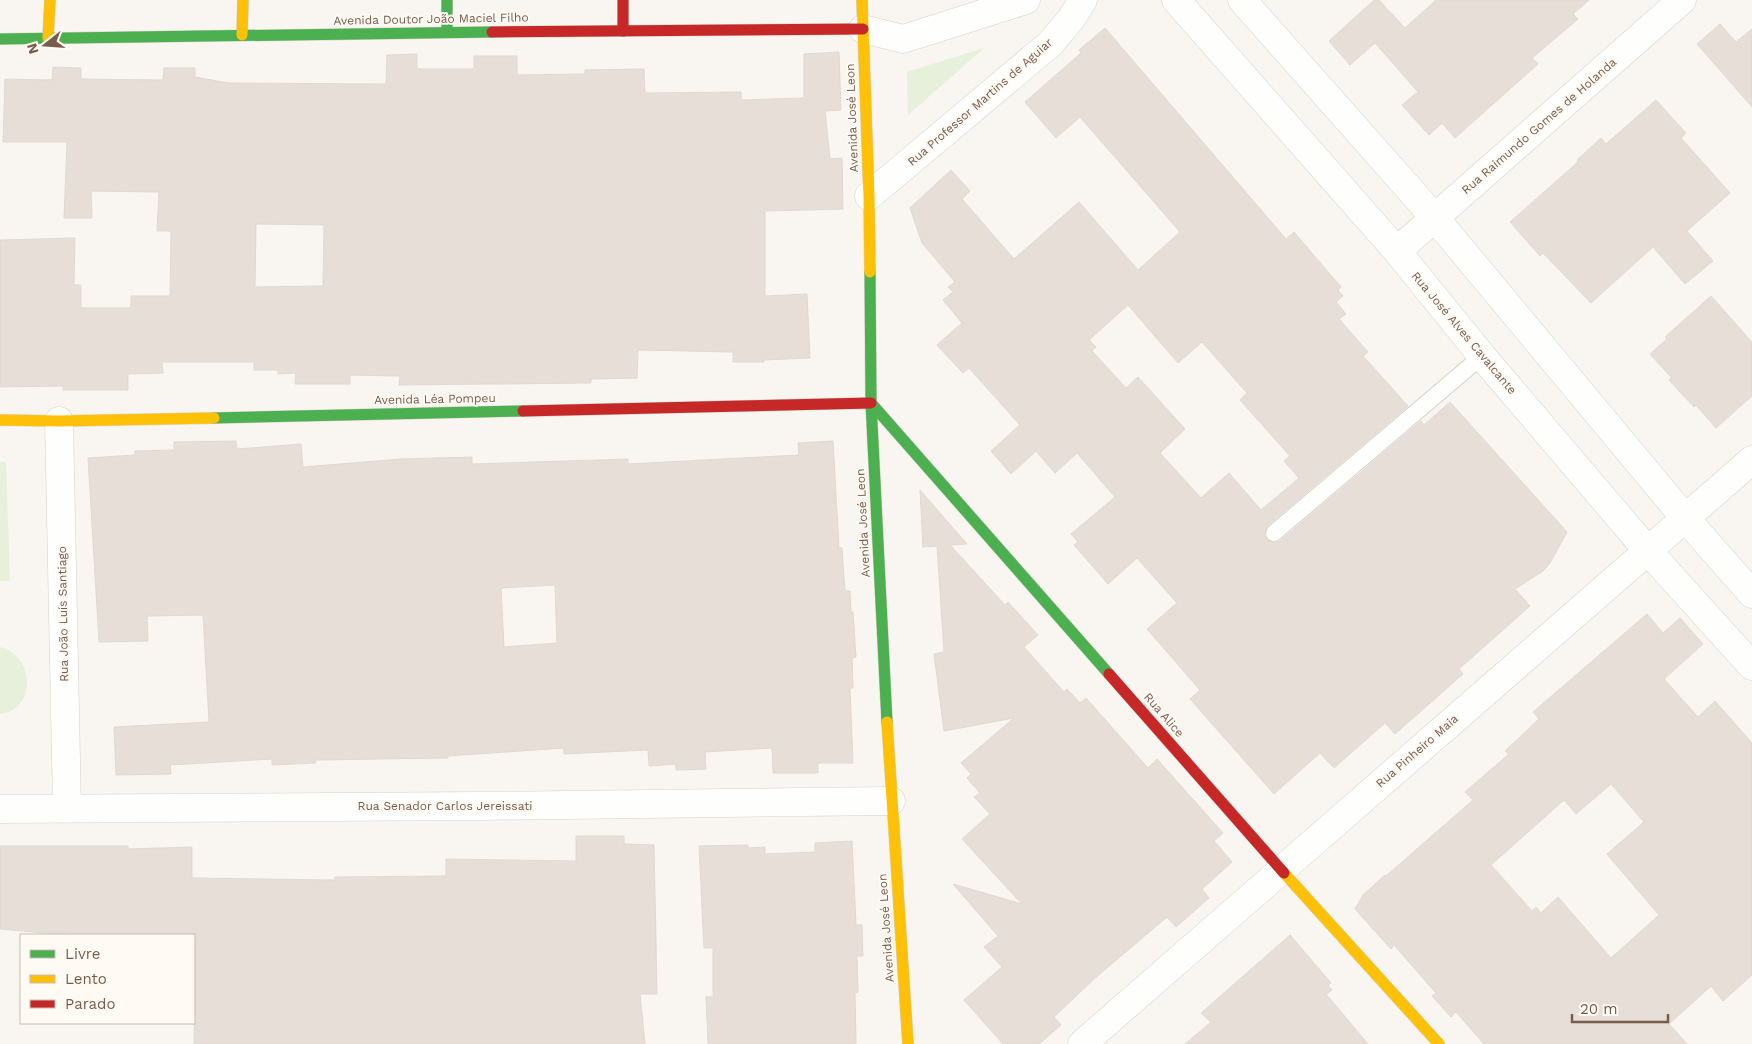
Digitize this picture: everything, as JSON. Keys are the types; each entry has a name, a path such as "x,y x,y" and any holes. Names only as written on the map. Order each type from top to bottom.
{"street":[{"path":"48,38 50,0"},
{"path":"242,35 243,0"},
{"path":"447,0 447,32"},
{"path":"623,0 623,31"},
{"name":"Avenida José Leon","path":"862,0 869,196 871,403 891,801 908,1044"},
{"path":"863,29 903,39 1026,0"},
{"name":"Rua Professor Martins de Aguiar","path":"869,196 1051,43 1071,19 1083,0"},
{"name":"Rua José Alves Cavalcante","path":"1176,0 1397,252 1482,356 1648,551 1752,666"},
{"path":"1242,0 1435,218 1752,594"},
{"name":"Rua Raimundo Gomes de Holanda","path":"1397,252 1682,0"},
{"name":"Avenida Doutor João Maciel Filho","path":"0,39 447,32 863,29"},
{"name":"Avenida Léa Pompeu","path":"0,420 59,421 871,403"},
{"name":"Rua Alice","path":"871,403 1282,870 1439,1044"},
{"name":"Rua João Luís Santiago","path":"59,421 67,808"},
{"name":"Rua Pinheiro Maia","path":"1082,1044 1466,707 1752,460"},
{"name":"Rua Senador Carlos Jereissati","path":"0,809 891,801"}],"lane":[{"path":"1274,533 1465,373 1482,356"}],"green space":[{"path":"984,48 908,115 907,72"},
{"path":"0,462 6,462 10,581 0,581"},
{"path":"0,647 12,652 20,661 25,671 27,682 21,703 12,710 0,714"}],"building":[{"path":"1374,0 1379,0 1405,28 1436,0 1589,0 1573,14 1578,19 1532,58 1538,64 1455,138 1442,123 1429,135 1402,105 1418,92 1375,43 1350,65 1329,41"},
{"path":"1720,24 1736,42 1752,29 1752,107 1697,44"},
{"path":"1105,28 1286,239 1294,232 1341,287 1338,290 1343,296 1336,302 1346,314 1339,319 1368,352 1363,356 1408,406 1268,525 1264,534 1267,540 1275,543 1280,541 1421,421 1424,425 1450,402 1567,532 1550,563 1543,571 1515,589 1530,606 1459,669 1463,674 1395,734 1385,723 1334,768 1320,753 1274,794 1190,699 1200,690 1147,629 1177,603 1137,558 1108,584 1074,545 1078,542 1071,534 1115,497 1077,453 1055,473 1036,451 1011,474 991,451 1020,425 969,368 963,373 937,345 962,323 943,300 953,292 948,287 955,282 922,243 910,208 951,170 970,191 962,199 1014,259 1079,202 1138,270 1180,232 1080,117 1056,138 1025,102 1081,53 1079,50","holes":["1128,305 1178,363 1202,342 1247,393 1240,400 1290,456 1284,461 1299,478 1261,510 1229,473 1201,498 1160,453 1185,429 1138,377 1126,388 1092,351 1096,347 1089,340"]},
{"path":"839,52 841,110 825,111 830,159 842,158 843,209 765,211 765,296 807,294 810,358 764,360 764,362 733,362 733,352 638,350 637,378 591,379 591,383 399,385 400,376 350,375 350,384 295,384 296,373 278,374 278,370 254,370 254,362 162,362 163,373 128,374 128,390 63,390 63,386 0,387 0,240 75,238 74,285 81,285 81,308 131,308 131,296 170,296 171,231 157,231 159,192 91,191 92,218 64,218 67,142 3,142 5,79 52,80 53,67 81,68 81,79 163,80 164,68 195,68 195,77 228,83 386,84 387,55 417,54 417,69 474,69 474,56 517,56 517,75 585,74 585,70 644,69 645,93 741,92 741,100 804,98 804,54","holes":["256,224 324,225 323,286 255,287"]},
{"path":"1656,100 1686,133 1681,138 1730,193 1687,231 1713,261 1685,284 1653,247 1591,303 1543,253 1540,256 1510,222 1578,162 1577,160 1601,138 1606,144"},
{"path":"1711,296 1752,342 1752,396 1716,428 1696,405 1694,407 1669,380 1672,378 1650,354 1667,339 1665,337"},
{"path":"236,441 237,449 301,444 303,467 401,459 472,457 472,464 628,459 628,464 799,455 798,443 833,441 839,548 842,548 845,591 850,591 856,657 852,658 853,688 850,688 853,763 818,763 818,773 773,773 772,748 705,752 706,769 676,770 676,764 649,766 648,750 564,754 564,748 448,756 448,758 315,760 316,763 272,765 272,759 170,765 171,774 116,775 114,727 209,722 203,615 147,616 148,641 99,642 88,458 135,455 135,451 174,450 174,442","holes":["555,585 557,643 504,647 501,588"]},
{"path":"920,490 967,544 950,545 1005,605 1008,602 1038,635 1024,647 1064,692 1067,689 1080,703 1086,698 1148,768 1157,759 1223,833 1214,841 1232,862 1202,889 1209,898 1176,927 1167,917 1094,979 1054,1017 1061,1025 1039,1044 1003,1044 964,1000 1002,967 984,947 998,936 953,884 1022,904 962,839 990,814 974,797 980,793 967,778 971,774 961,763 1014,718 944,731 934,654 944,652 937,546 923,547"},
{"path":"1647,614 1663,633 1680,618 1703,644 1664,679 1698,717 1715,701 1752,743 1752,975 1723,1001 1711,986 1669,1024 1687,1044 1484,1044 1456,1012 1451,1017 1432,996 1436,993 1394,945 1391,949 1355,909 1363,895 1473,800 1465,792 1509,754 1505,751 1539,719 1533,712","holes":["1611,784 1644,822 1607,854 1659,915 1611,958 1558,897 1541,913 1536,907 1532,911 1491,865 1564,800 1576,814"]},
{"path":"576,836 624,836 624,844 654,845 657,994 640,994 645,1044 194,1044 195,934 82,934 0,929 0,846 128,846 128,849 192,847 192,878 335,880 335,877 446,876 446,859 576,861"},
{"path":"852,841 856,925 862,925 863,956 857,956 858,992 855,993 856,1044 708,1044 706,997 713,997 713,948 704,948 699,846 748,845 748,848 765,847 765,854 815,852 815,843"},
{"path":"1290,935 1331,983 1328,985 1332,990 1326,994 1368,1044 1185,1044 1211,1022 1201,1013"}],"traffic: fast":[{"path":"447,0 447,32"},
{"path":"0,39 492,32"},
{"path":"870,272 871,403 887,722"},
{"path":"871,403 1109,674"},
{"path":"214,418 523,411"}],"traffic: slow":[{"path":"48,38 50,0"},
{"path":"242,35 243,0"},
{"path":"862,0 870,272"},
{"path":"0,420 59,421 214,418"},
{"path":"887,722 908,1044"},
{"path":"1284,873 1439,1044"}],"traffic: jam":[{"path":"623,0 623,31"},
{"path":"492,32 863,29"},
{"path":"523,411 871,403"},
{"path":"1109,674 1284,873"}]}
